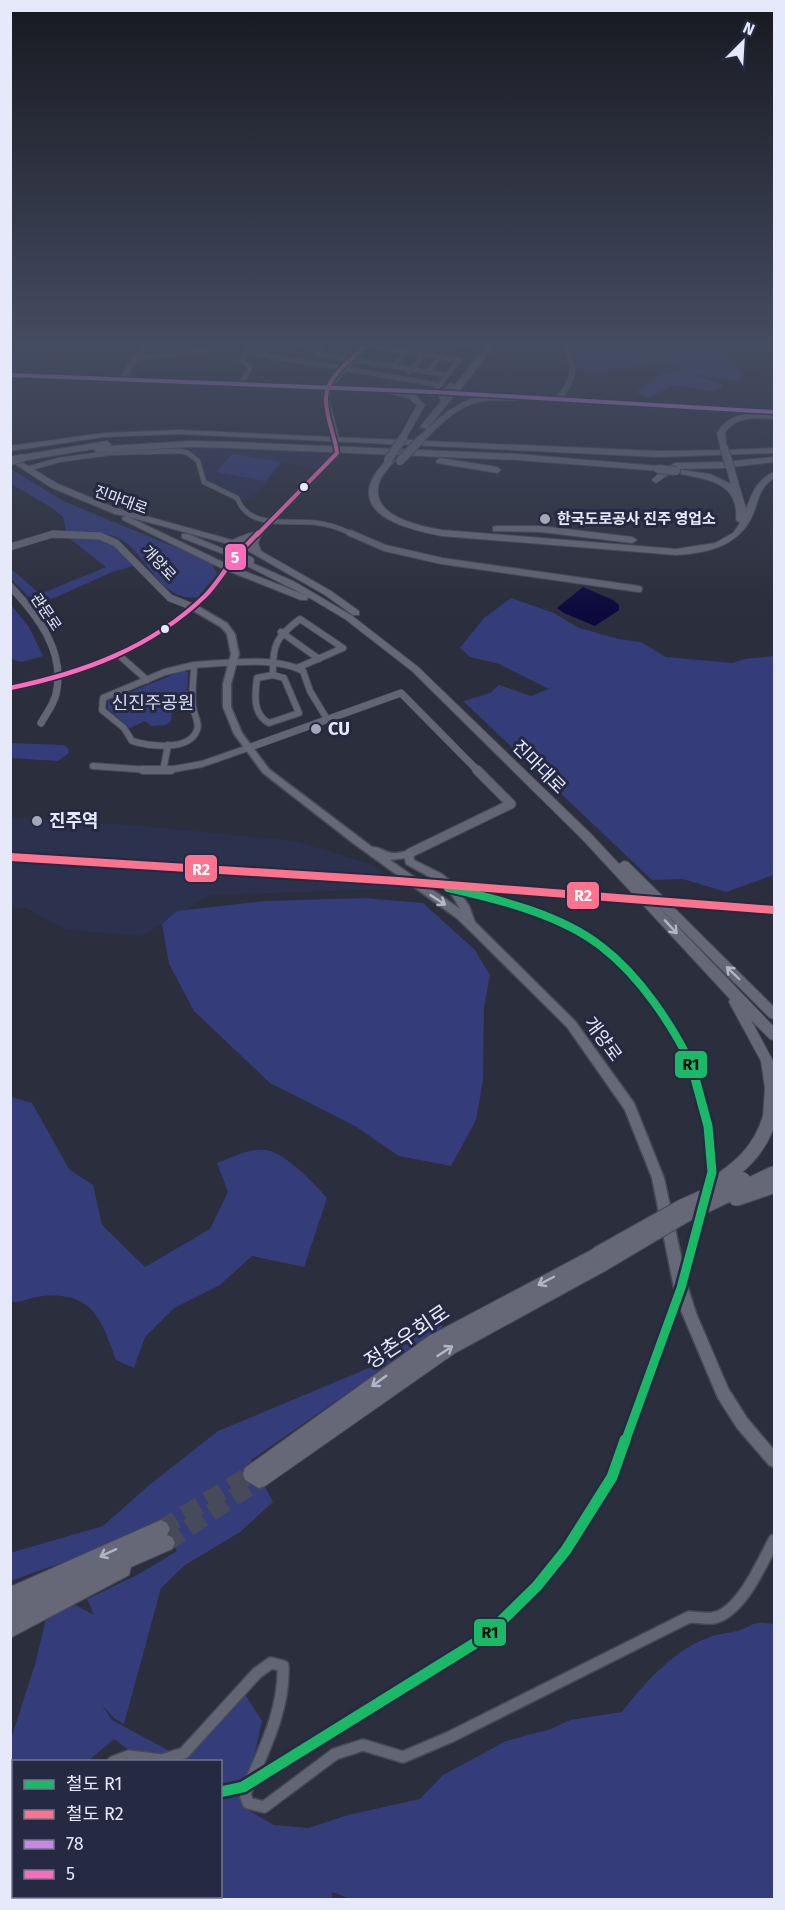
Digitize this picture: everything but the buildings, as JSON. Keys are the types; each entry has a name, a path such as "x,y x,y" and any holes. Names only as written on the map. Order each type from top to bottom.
{"highway":[{"path":"13,448 103,435"},
{"path":"253,435 701,454 774,450"},
{"path":"414,435 392,464 375,481 373,490 375,499 384,512 406,526 433,532 687,551 723,543 734,536 747,520 755,493 763,482 774,475"},
{"path":"416,435 392,464 380,490 382,503 388,511 416,526 445,531 554,535 684,549 706,546 724,540 737,530 742,513 733,470"},
{"path":"726,435 726,448 746,512 743,525"},
{"path":"10,460 80,447 155,439 226,438 655,457 774,450"},
{"path":"80,447 107,449 190,444 294,448 537,458 676,471 706,476 727,485 735,494 742,513"},
{"path":"294,448 431,459 479,468 494,475"},
{"path":"494,475 473,461 480,458 537,458"},
{"name":"진마대로","path":"10,460 60,489 227,554"},
{"name":"진마대로","path":"10,460 62,494 227,554"},
{"path":"656,480 675,466 723,465 774,460"},
{"path":"469,466 494,475"},
{"path":"111,509 246,546 328,593 365,619 370,626"},
{"path":"126,518 226,567 328,608 372,637 381,640"},
{"path":"229,540 240,541 258,533"},
{"path":"257,551 254,543 258,533"},
{"path":"227,554 249,562"},
{"name":"진마대로","path":"249,562 321,595 370,626 403,652 457,701 774,1014"},
{"name":"진마대로","path":"249,562 317,598 381,640 444,696 587,837 710,970 774,1035"},
{"path":"682,1212 747,1162 766,1134 770,1117 772,1088 767,1061 735,1002 710,970"},
{"path":"682,1212 774,1165"},
{"path":"682,1212 774,1173"},
{"path":"682,1212 774,1186"},
{"name":"정촌우회로","path":"255,1477 450,1348 682,1212"},
{"path":"10,1593 159,1540"},
{"path":"10,1610 159,1540"},
{"path":"10,1629 126,1568 159,1540"}],"main road":[{"name":"개양로","path":"193,607 224,625 231,634 235,649 234,662 227,684 227,707 238,734 266,771 356,842 471,924 571,1024 630,1107 658,1178 681,1288 689,1313 723,1393 742,1423 774,1460"},
{"path":"356,842 434,873 452,887 461,899 471,924"},
{"path":"392,857 410,853 409,862 414,866"}],"street":[{"path":"27,469 48,463 94,456 183,451 192,455 202,468 204,483 237,498 239,507 251,518 268,522 321,523 392,550 503,572 591,583 614,583 639,589"},
{"path":"10,688 58,678 120,656 193,607 212,590 226,567 268,522 337,453"},
{"name":"개양로","path":"10,547 53,534 100,536 116,543 170,598 193,607"},
{"name":"관문로","path":"10,586 47,634 55,658 58,678 53,702 40,723"},
{"path":"273,675 276,639 281,632 300,619 344,648 297,668"},
{"path":"281,632 319,659"},
{"path":"120,656 147,680"},
{"path":"194,665 193,710 198,723 197,730 189,741 168,745 139,744 132,741 124,728 102,710 103,698 165,672 194,665 234,662 273,663 290,664 303,671 310,691 327,719"},
{"path":"273,675 284,678 299,713 269,723 264,722 260,716 255,694 256,678 273,675"},
{"path":"93,766 163,771 194,766 401,693 511,804 410,853"},
{"path":"163,771 168,745"},
{"path":"163,1760 184,1753 257,1673 271,1663 283,1666 285,1677 280,1703 245,1794 248,1803 264,1807 335,1755 363,1745 403,1757 450,1737 689,1617 716,1618 742,1595 774,1540"},
{"path":"115,1760 129,1754 152,1760"}],"shaded area":[{"path":"179,446 229,446 334,453 316,470 283,462 260,490 245,501 231,491 208,483 204,479 199,461"},
{"path":"583,587 613,600 619,605 619,610 595,626 557,608"},
{"path":"10,818 132,825 294,841 374,865 401,889 210,895 142,936 66,930 26,908 11,908"}],"green space":[{"path":"232,454 281,462 266,481 216,472"},
{"path":"11,469 63,501 211,562 217,574 198,597 185,597 173,593 155,576 139,555 120,539 87,531 66,531 63,517 51,507 11,484"},
{"path":"65,535 95,539 113,545 121,550 133,566 112,572 43,603 33,601 11,579 10,568 40,594 106,567"},
{"path":"511,598 554,613 579,628 619,639 641,642 666,657 732,663 745,659 774,656 774,875 726,892 683,879 652,880 463,701 490,693 499,685 531,696 549,689 499,664 470,657 460,648 484,618"},
{"path":"11,605 29,627 43,656 22,662 11,659"},
{"name":"신진주공원","path":"184,670 188,672 187,705 172,711 171,721 166,725 151,726 145,721 130,728 108,709 108,701"},
{"path":"10,743 64,745 68,748 69,753 58,761 11,758"},
{"path":"364,898 423,903 475,950 490,975 484,1008 483,1080 476,1120 451,1166 399,1156 355,1126 270,1083 194,1011 169,964 162,924 177,911 266,901"},
{"path":"11,1097 32,1103 69,1169 93,1185 102,1225 145,1267 210,1229 228,1192 217,1163 253,1150 266,1150 281,1156 327,1198 304,1267 252,1256 220,1285 174,1308 145,1337 134,1368 116,1360 99,1321 93,1311 84,1304 60,1296 43,1296 11,1302"},
{"path":"436,1318 443,1327 251,1460 273,1502 240,1532 185,1565 161,1588 124,1724 114,1718 102,1705 112,1720 175,1754 243,1691 262,1721 243,1807 274,1825 308,1828 348,1815 420,1799 443,1775 506,1741 551,1729 570,1720 622,1712 662,1667 686,1648 713,1636 737,1631 756,1623 774,1624 774,1899 354,1900 332,1892 332,1899 139,1899 222,1898 222,1760 142,1760 114,1739 89,1760 12,1760 11,1739 36,1661 47,1614 68,1601 94,1615 87,1599 139,1574 177,1551 161,1521 110,1545 11,1581 10,1553 103,1526 148,1486 218,1431 376,1365 386,1346"}],"tunnel":[{"path":"161,1529 251,1474"},
{"path":"166,1543 259,1480"}],"railway":[{"path":"448,888 490,897 558,922 601,946 629,971 680,1040 695,1073 708,1126 712,1172 681,1288 625,1442"},
{"path":"408,1685 477,1643 530,1594 550,1571 585,1522 614,1468 625,1440"}],"rail line":[{"name":"R2","path":"10,857 398,881 774,910"},
{"name":"R1","path":"222,1792 243,1787 485,1637 537,1586 566,1550 612,1477 681,1288 712,1172 708,1126 695,1073 680,1040 629,971 601,946 558,922 490,897 448,888"}],"transit line":[{"name":"5","path":"10,688 63,675 115,657 139,645 184,614 205,596 238,554 337,453 334,435"}],"place":[{"name":"한국도로공사 진주 영업소","path":"545,519"},
{"name":"CU","path":"316,729"},
{"name":"진주역","path":"37,821"}]}
